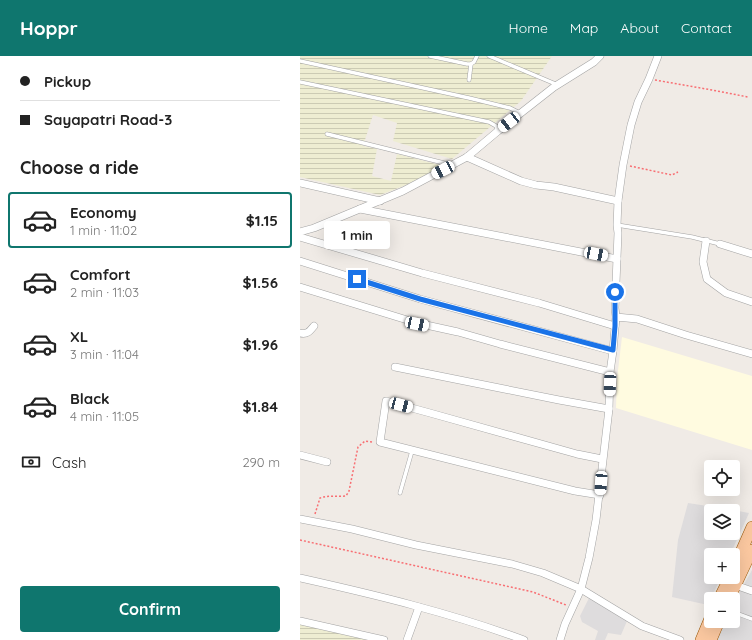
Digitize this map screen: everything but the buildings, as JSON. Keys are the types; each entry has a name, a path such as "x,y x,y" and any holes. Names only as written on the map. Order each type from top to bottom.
{"main road":[{"path":"740,554 752,527"},
{"path":"740,569 752,550"},
{"path":"701,640 706,628"},
{"path":"711,640 716,628"}],"street":[{"path":"300,232 314,228 403,191 467,158 520,113 558,85 594,62 600,56"},
{"path":"560,640 565,624 581,589 589,558 600,495 602,459 609,408 610,372 616,317 614,308 618,202 623,165 630,126 638,102 658,56"},
{"path":"467,158 521,181 536,185 567,189 618,202"},
{"path":"300,183 380,201"},
{"path":"360,209 617,259"},
{"path":"300,238 414,271 531,301 615,326"},
{"path":"706,241 703,262 707,279 726,293 752,302"},
{"path":"720,244 752,254"},
{"path":"300,261 420,299 613,350"},
{"path":"300,287 417,324 458,332 610,372"},
{"path":"616,317 637,319 752,354"},
{"path":"300,333 307,334 314,326"},
{"path":"395,367 559,400 609,408"},
{"path":"600,495 575,491 380,442 386,401 577,454 602,459"},
{"path":"300,455 327,462"},
{"path":"300,518 352,528 416,545 512,564 543,573 581,589 642,626 680,640"},
{"path":"300,578 419,607 478,624 524,640"},
{"path":"738,584 752,591"},
{"path":"407,640 419,607"},
{"path":"300,620 384,640"}],"lane":[{"path":"430,56 471,64"},
{"path":"469,80 471,64 477,56"},
{"path":"489,56 558,85"},
{"path":"300,62 510,108 520,113"},
{"path":"300,82 489,122 496,126 498,131"},
{"path":"327,134 453,165"},
{"path":"617,225 720,244"},
{"path":"400,493 412,450"},
{"path":"740,615 752,619"}],"path":[{"path":"649,79 748,97"},
{"path":"623,165 672,175 678,172"},
{"path":"313,521 320,498 325,496 346,496 349,490 358,447 365,441 380,442"},
{"path":"300,540 533,592 573,608"}],"shaded area":[{"path":"622,337 752,376 752,450 616,408 617,379"},
{"path":"688,503 704,505 704,540 737,540 733,548 704,548 704,584 718,584 714,592 704,592 704,604 672,597 678,540"},
{"path":"740,511 749,513 740,533"},
{"path":"752,570 752,640 717,640 722,628 740,628 740,592"},
{"path":"589,598 627,621 621,635 608,633 605,640 595,640 598,631 582,622 580,616"}],"green space":[{"path":"300,56 552,56 521,101 452,159 393,141 397,123 373,115 363,146 377,149 372,176 391,181 397,154 444,166 406,185 380,195 300,177"},
{"path":"300,623 371,640 300,640"}],"route":[{"path":"357,279 420,299 613,350 616,317 614,308 615,292"}]}
